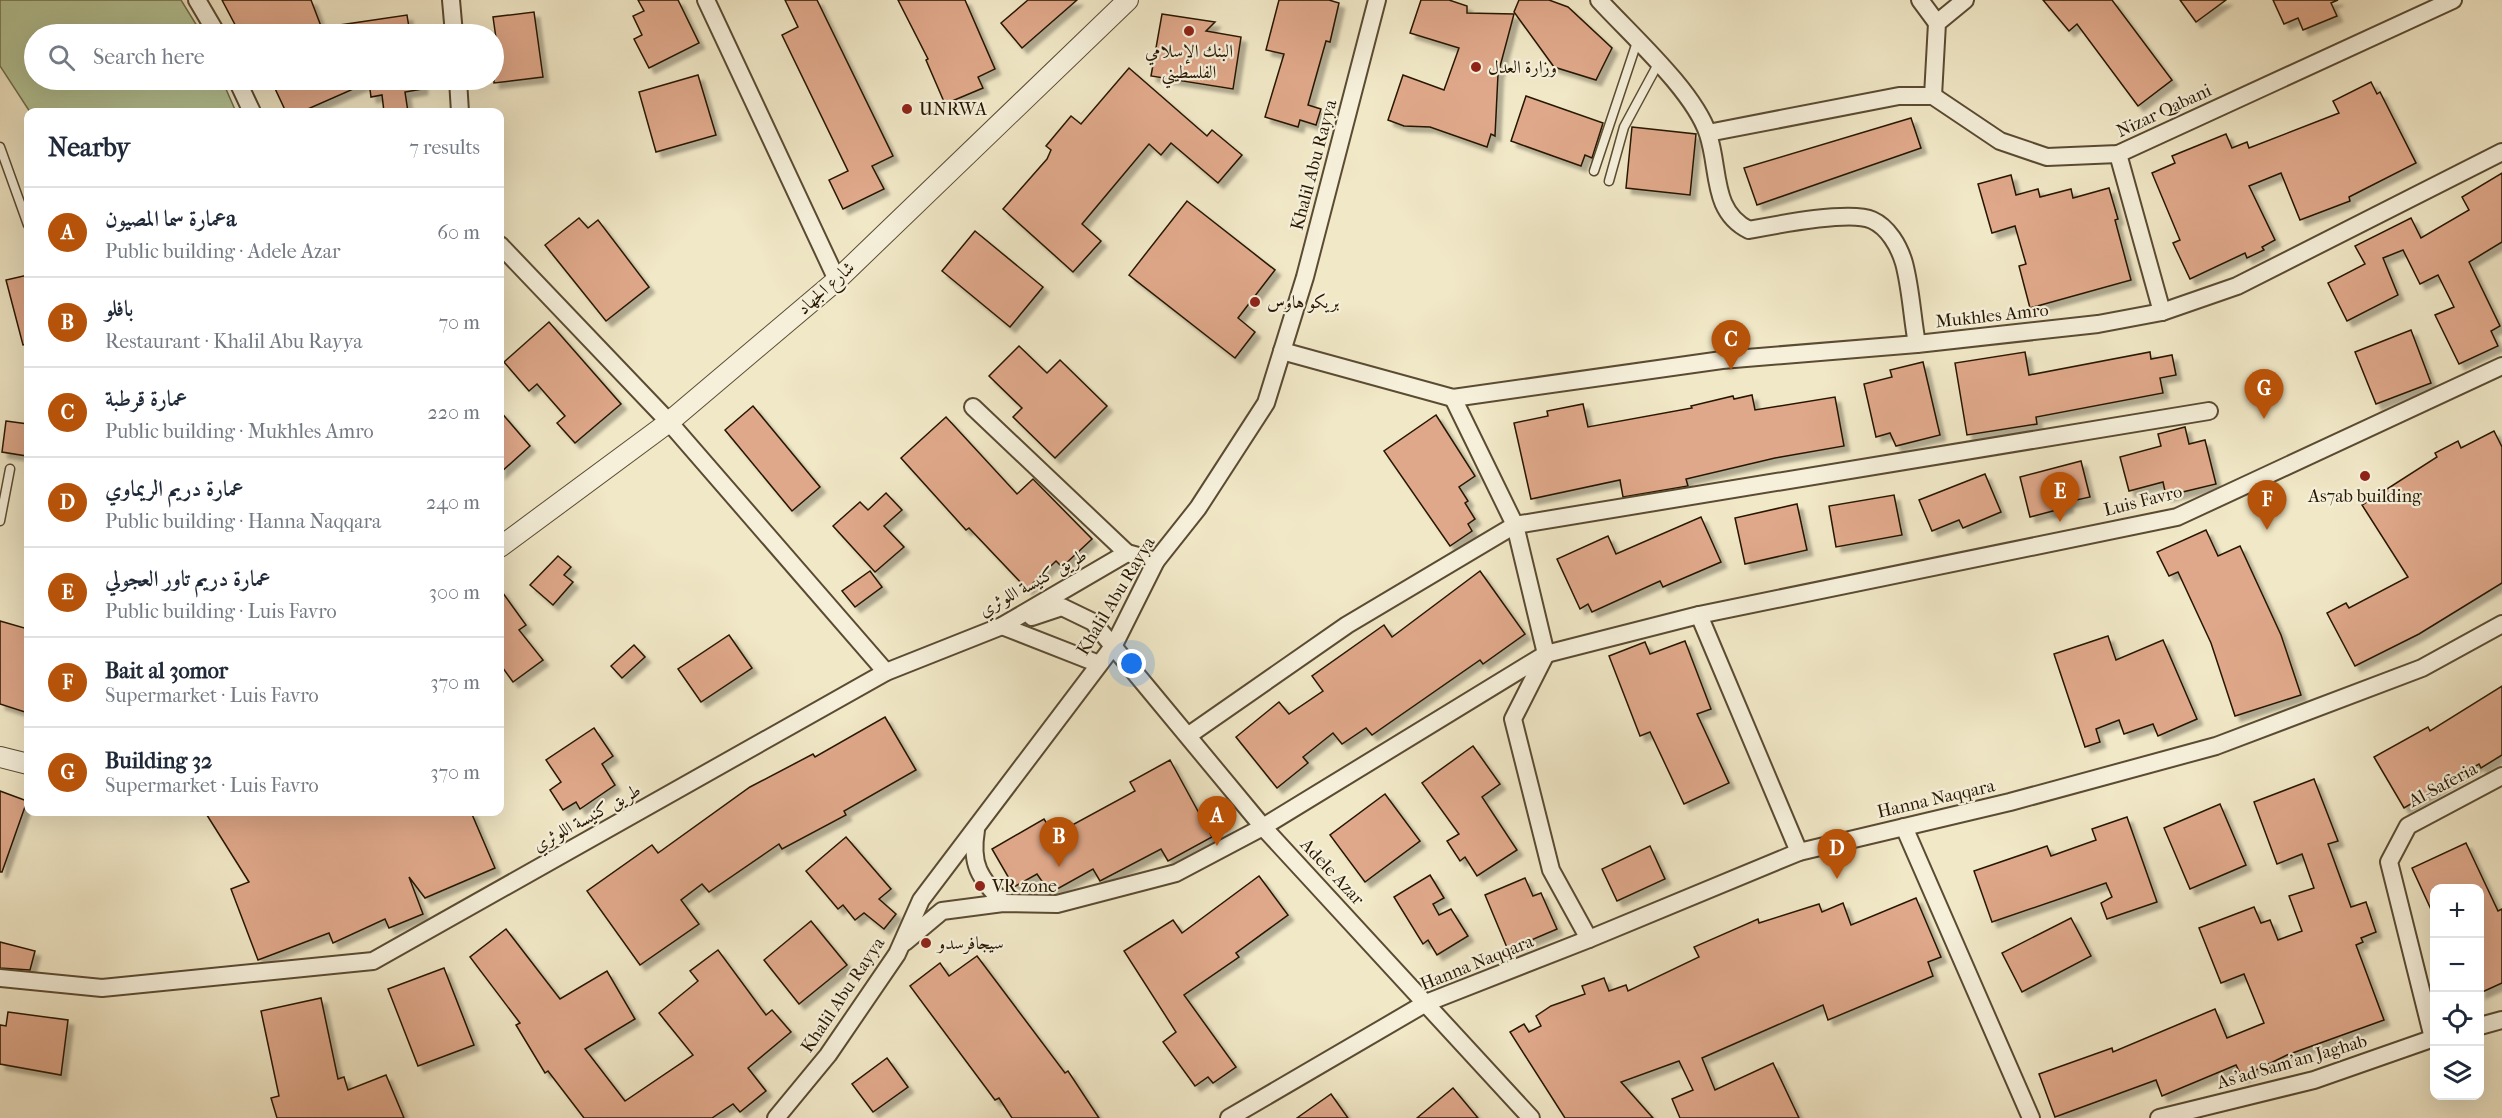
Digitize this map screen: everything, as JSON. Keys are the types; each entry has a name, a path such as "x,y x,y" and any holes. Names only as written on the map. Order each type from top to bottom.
{"street":[{"path":"197,0 211,24"},
{"path":"451,0 453,24"},
{"path":"706,0 837,280"},
{"name":"شارع الجهاد","path":"504,544 669,422 837,280 1128,0"},
{"name":"Khalil Abu Rayya","path":"776,1118 828,1055 902,944 921,900 1114,645 1156,561 1198,508 1266,403 1314,244 1377,0"},
{"path":"1599,0 1684,92 1708,133 1724,207 1737,224 1749,230 1854,216 1871,219 1885,229 1895,242 1903,262 1917,344"},
{"path":"1708,133 1899,96 1933,96 1937,23 1920,0"},
{"path":"1937,23 1965,0"},
{"name":"Nizar Qabani","path":"1933,96 2000,141 2047,157 2118,154 2453,0"},
{"path":"242,90 250,108"},
{"path":"459,90 460,108"},
{"name":"Mukhles Amro","path":"1453,398 1722,360 1917,344 2098,324 2162,312 2237,286 2502,153"},
{"path":"2118,154 2162,312"},
{"path":"504,249 669,422 886,672"},
{"path":"1282,351 1453,398 1515,525 1546,654 1514,718 1551,870 1589,939"},
{"name":"Luis Favro","path":"902,944 942,911 1003,903 1057,904 1176,873 1263,827 1546,654 1699,615 2177,517 2502,366"},
{"path":"973,407 1127,553 1156,561"},
{"path":"1189,735 1347,625 1515,525 2209,411"},
{"name":"طريق كنيسة اللوثري","path":"0,978 102,988 373,961 886,672 1002,626 1127,553"},
{"name":"Adele Azar","path":"1002,626 1062,607 1093,622 1263,827 1531,1118"},
{"path":"1699,615 1799,852"},
{"name":"Hanna Naqqara","path":"1229,1118 1426,1003 1589,939 1799,852 2010,802 2216,746 2422,668 2502,624"},
{"path":"1002,626 1099,664"},
{"path":"0,757 24,763"},
{"name":"Al-Saferia","path":"2430,1022 2389,861 2408,826 2502,776"},
{"path":"976,827 972,853 981,878 1003,903"},
{"path":"1904,827 2031,1118"},
{"path":"2484,1025 2502,1020"},
{"name":"As'ad Sam'an Jaghab","path":"2159,1118 2313,1080 2430,1039"}],"lane":[{"path":"1594,171 1638,42"},
{"path":"1609,181 1624,127 1658,64"},
{"path":"0,147 24,214"},
{"path":"0,521 10,469"}],"green space":[{"path":"0,0 181,0 196,24 24,24 24,90 226,90 234,108 27,108 0,66"}],"building":[{"path":"222,0 311,0 320,24 235,24"},
{"path":"638,0 678,0 699,43 649,68 634,39 642,35 633,16 644,11"},
{"path":"785,0 817,0 893,156 872,166 884,189 843,209 829,180 848,171 782,35 798,27"},
{"path":"898,0 965,0 995,69 978,77 983,88 945,104 926,60 928,59"},
{"path":"1028,0 1077,0 1022,48 1001,23"},
{"path":"1279,0 1329,0 1339,3 1330,42 1326,41 1308,105 1321,109 1316,125 1300,120 1298,127 1265,117 1284,54 1266,50"},
{"name":"وزارة العدل","path":"1421,0 1449,0 1467,6 1467,13 1514,14 1498,74 1495,136 1491,134 1487,147 1430,127 1404,126 1388,120 1403,75 1444,90 1459,48 1410,33"},
{"path":"1519,0 1549,0 1568,7 1612,48 1596,80 1554,67 1514,12"},
{"path":"2043,0 2112,0 2172,80 2138,106 2077,24 2069,31"},
{"path":"2180,0 2226,0 2196,22"},
{"path":"2273,0 2338,0 2331,3 2337,16 2303,30 2298,18 2284,24"},
{"path":"534,12 543,77 504,82 504,24 494,24 493,17"},
{"path":"1162,14 1215,22 1206,31 1241,37 1233,89 1151,76"},
{"path":"407,15 408,24 347,24"},
{"path":"1129,68 1207,136 1212,130 1242,155 1218,183 1171,143 1161,155 1149,144 1082,224 1101,241 1073,272 1003,209 1047,159 1051,150 1046,146 1071,116 1081,124"},
{"path":"698,75 716,135 656,152 639,92"},
{"path":"2371,82 2377,94 2380,92 2416,163 2349,197 2350,201 2300,220 2281,173 2249,186 2275,240 2262,247 2264,250 2247,258 2245,253 2190,279 2173,243 2180,240 2152,173 2175,163 2172,156 2226,134 2232,148 2247,142 2249,148 2339,113 2333,101"},
{"path":"276,90 351,90 310,108 284,108"},
{"path":"370,90 416,90 405,92 407,108 384,108 382,95 371,97"},
{"path":"1526,96 1603,123 1592,158 1585,155 1581,166 1511,141"},
{"path":"1911,118 1921,148 1757,205 1744,168"},
{"path":"1632,127 1696,134 1690,195 1626,188"},
{"path":"2502,173 2502,242 2469,262 2500,326 2491,331 2498,346 2459,364 2435,315 2454,307 2438,275 2420,284 2403,250 2383,258 2398,295 2347,321 2328,283 2365,264 2355,246 2411,218 2421,238 2469,210 2462,197"},
{"path":"2011,175 2016,195 2038,189 2040,197 2071,189 2073,198 2109,188 2131,280 2030,308 2019,266 2026,264 2015,226 1992,233 1978,184"},
{"path":"1187,201 1275,270 1238,318 1255,332 1235,358 1129,275"},
{"path":"579,218 588,228 598,220 649,287 606,321 545,245"},
{"path":"975,231 1043,287 1010,327 942,271"},
{"path":"24,276 24,345 23,345 6,280"},
{"path":"549,322 621,404 575,443 557,423 565,416 537,384 529,391 504,362"},
{"path":"2411,330 2431,383 2376,404 2355,352"},
{"path":"1019,346 1047,373 1060,360 1107,406 1055,458 1013,417 1022,408 989,376"},
{"path":"2025,352 2029,375 2150,352 2151,359 2172,355 2176,375 2160,378 2163,393 2036,417 2037,424 1967,435 1955,363"},
{"path":"1923,362 1940,435 1896,446 1890,433 1876,437 1864,384 1892,377 1890,370"},
{"path":"1752,395 1755,410 1835,397 1844,446 1775,458 1686,479 1688,486 1623,497 1620,480 1531,499 1514,423 1548,416 1547,411 1583,404 1588,427 1692,408 1691,406 1733,396 1734,399"},
{"path":"753,406 820,487 792,511 725,430"},
{"path":"1436,415 1475,476 1459,487 1475,519 1468,524 1472,531 1450,546 1384,451"},
{"path":"504,416 530,446 504,469"},
{"path":"946,417 1017,494 1033,479 1092,539 1062,567 1056,561 1027,589 969,528 966,530 901,458"},
{"path":"6,421 24,423 24,456 2,452"},
{"path":"2185,427 2189,444 2205,440 2216,484 2166,496 2163,482 2129,491 2120,457 2161,446 2158,434"},
{"path":"2494,431 2502,447 2502,583 2419,634 2355,666 2327,613 2346,603 2349,608 2408,577 2362,505 2437,457 2435,453 2458,441 2461,448"},
{"path":"2081,461 2090,497 2067,502 2068,507 2030,517 2020,477"},
{"path":"1985,474 2001,512 1963,528 1959,520 1932,531 1919,500"},
{"path":"886,493 902,510 884,526 904,547 875,572 833,526 860,502 868,510"},
{"path":"1894,495 1902,535 1836,547 1829,506"},
{"path":"1797,504 1807,550 1745,564 1735,518"},
{"path":"1701,517 1721,562 1663,587 1660,581 1592,612 1588,604 1580,609 1557,559 1608,536 1616,554"},
{"path":"2206,530 2218,556 2240,546 2281,635 2301,695 2235,716 2211,643 2178,572 2169,576 2157,552"},
{"path":"558,556 571,567 564,575 573,582 553,605 530,585"},
{"path":"870,571 882,587 855,607 842,591"},
{"path":"1480,571 1525,634 1483,664 1480,660 1372,735 1366,728 1342,744 1333,733 1303,757 1308,763 1277,788 1236,737 1279,702 1289,714 1323,691 1312,676 1384,625 1392,637"},
{"path":"504,595 526,625 519,630 543,660 513,682 504,670"},
{"path":"0,621 24,628 24,712 0,704"},
{"path":"729,635 752,668 701,702 678,669"},
{"path":"2108,636 2116,660 2163,640 2197,719 2158,736 2153,724 2124,734 2119,720 2096,729 2100,742 2085,747 2054,654"},
{"path":"1685,641 1711,709 1697,714 1729,783 1684,804 1650,732 1640,736 1609,656 1645,642 1650,654"},
{"path":"634,645 645,657 622,678 611,666"},
{"path":"2502,686 2502,755 2481,768 2479,764 2404,808 2374,757 2428,727 2430,731"},
{"path":"885,717 916,770 844,811 846,815 782,849 779,844 709,892 702,884 681,900 699,924 640,965 587,891 652,845 658,853 750,787 813,754 815,757"},
{"path":"594,728 613,756 602,764 615,785 580,809 576,802 563,810 550,790 561,782 546,760"},
{"path":"1473,746 1500,784 1482,797 1517,850 1477,876 1465,857 1460,861 1447,841 1459,834 1422,783"},
{"path":"1170,760 1212,837 1168,861 1161,849 1100,881 1093,869 1050,893 1037,874 1014,887 992,849 1044,819 1054,835 1135,791 1130,782"},
{"path":"2314,779 2338,841 2328,844 2351,907 2366,902 2376,932 2361,938 2363,942 2356,945 2384,1020 2287,1055 2242,1077 2236,1065 2162,1096 2156,1080 2055,1117 2039,1074 2112,1048 2113,1052 2215,1009 2227,1038 2264,1023 2244,974 2221,983 2199,928 2254,907 2261,923 2270,920 2278,940 2302,931 2289,896 2314,888 2302,854 2277,864 2254,802"},
{"path":"0,791 24,800 24,810 2,872 0,872"},
{"path":"1385,794 1420,841 1365,882 1330,835"},
{"path":"2220,804 2246,865 2190,889 2164,828"},
{"path":"208,816 473,816 495,868 425,898 409,877 423,914 389,928 385,919 333,943 329,933 258,960 231,889 249,882"},
{"path":"2127,817 2157,902 2107,919 2101,903 2112,897 2106,883 1992,922 1974,871 2047,846 2051,856 2096,840 2092,829"},
{"path":"846,837 891,889 879,899 896,914 884,929 864,913 855,920 843,905 838,909 806,871"},
{"path":"2466,843 2498,911 2502,909 2502,983 2484,991 2484,884 2430,884 2430,907 2412,868"},
{"path":"1650,846 1665,879 1617,901 1602,869"},
{"path":"1430,875 1444,898 1433,904 1439,915 1451,909 1468,936 1437,955 1428,940 1423,944 1394,897"},
{"path":"1259,876 1288,915 1236,953 1239,957 1184,995 1236,1067 1213,1083 1208,1077 1195,1086 1163,1042 1176,1032 1124,951 1173,920 1182,933"},
{"path":"1525,878 1533,896 1541,893 1557,929 1508,950 1485,895"},
{"path":"1916,898 1941,957 1928,962 1933,976 1828,1020 1823,1005 1702,1058 1715,1090 1773,1063 1799,1118 1680,1118 1672,1099 1693,1090 1679,1061 1621,1082 1653,1118 1565,1118 1510,1032 1524,1024 1529,1032 1541,1026 1536,1016 1551,1006 1585,994 1582,986 1604,978 1609,991 1626,985 1628,991 1699,957 1694,947 1758,919 1759,923 1819,904 1822,912 1843,903 1851,925"},
{"path":"2071,918 2091,956 2022,992 2002,953"},
{"path":"811,921 847,965 799,1004 764,960"},
{"path":"506,929 560,999 607,971 635,1019 585,1049 625,1101 693,1055 659,1013 698,981 690,971 718,950 766,1015 772,1010 791,1032 748,1068 766,1091 740,1112 733,1104 712,1118 584,1118 548,1071 545,1073 516,1025 520,1023 470,957"},
{"path":"0,942 35,951 30,970 0,968"},
{"path":"977,956 1065,1073 1068,1071 1099,1118 1012,1118 999,1098 995,1100 910,986 940,963 949,976"},
{"path":"444,968 474,1045 418,1066 388,989"},
{"path":"321,998 338,1079 344,1077 348,1090 386,1075 404,1118 277,1118 271,1098 279,1096 261,1011"},
{"path":"8,1012 68,1020 61,1075 0,1064 0,1025 6,1026"},
{"path":"887,1058 908,1087 873,1112 852,1084"},
{"path":"1453,1088 1478,1118 1417,1118"},
{"path":"1331,1094 1348,1118 1297,1118"}],"place":[{"name":"البنك الإسلامي الفلسطيني","path":"1189,31"},
{"name":"وزارة العدل","path":"1476,67"},
{"name":"UNRWA","path":"907,109"},
{"name":"بريكو هاوس","path":"1255,302"},
{"name":"عمارة قرطبة","path":"1731,370"},
{"name":"Building 32","path":"2264,419"},
{"name":"As7ab building","path":"2365,476"},
{"name":"عمارة دريم تاور العجولي","path":"2060,522"},
{"name":"Bait al 3omor","path":"2267,530"},
{"name":"عمارة سما المصيونa","path":"1217,846"},
{"name":"بافلو","path":"1059,867"},
{"name":"عمارة دريم الريماوي","path":"1837,879"},
{"name":"VR zone","path":"980,886"},
{"name":"سيجافرسدو","path":"926,943"}]}
